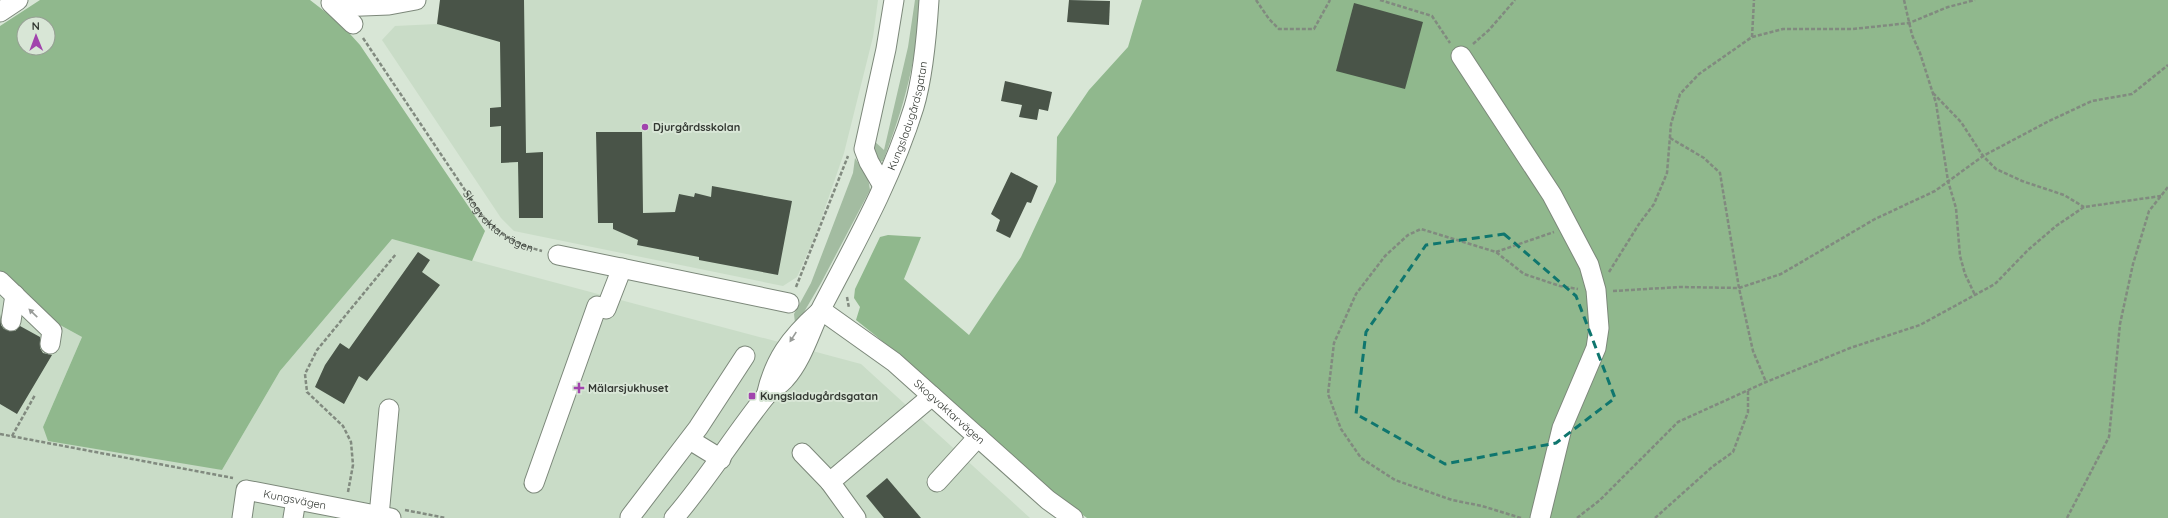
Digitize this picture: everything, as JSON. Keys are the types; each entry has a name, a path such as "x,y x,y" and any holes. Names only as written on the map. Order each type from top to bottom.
{"street":[{"path":"0,12 18,0"},
{"path":"332,4 389,5 416,0"},
{"path":"883,186 869,162 864,149 886,49 894,0"},
{"name":"Kungsladugårdsgatan","path":"674,518 698,490 766,396 785,379 808,341 821,310 865,225 883,186 914,106 927,34 929,0"},
{"path":"332,4 353,24"},
{"path":"1461,56 1552,195 1589,265 1597,292 1599,328 1596,348 1562,428 1540,518"},
{"path":"558,255 788,303"},
{"path":"534,483 602,308 622,268"},
{"path":"0,281 52,331 50,344"},
{"path":"11,320 14,295"},
{"name":"Skogvaktarvägen","path":"821,310 894,362 1048,500 1073,518"},
{"path":"630,517 690,440 745,356"},
{"path":"830,482 932,396"},
{"path":"383,513 389,410"},
{"path":"937,482 978,437"},
{"path":"690,440 720,459"},
{"path":"802,453 830,482 856,518"},
{"path":"242,484 242,518"},
{"name":"Kungsvägen","path":"242,484 295,509 383,513"}],"path":[{"path":"1256,0 1279,29 1314,29 1330,0"},
{"path":"1380,0 1432,16 1444,36 1461,56 1489,30 1515,0"},
{"path":"1752,37 1754,0"},
{"path":"1904,0 1909,23 1933,93 1948,181 1956,208 1960,256 1965,274 1975,295"},
{"path":"1597,292 1639,224 1654,204 1667,173 1671,124 1680,94 1699,74 1752,37 1783,29 1853,29 1909,23 1948,8 1975,0"},
{"name":"Skogvaktarvägen","path":"353,24 372,48 483,217 498,232 516,243 558,255"},
{"path":"1521,518 1482,506 1452,500 1395,480 1361,458 1341,429 1328,394 1334,343 1356,294 1385,256 1408,235 1421,229 1496,252 1524,274 1560,286 1597,292 1680,287 1739,288 1781,274 1875,219 1935,191 1983,156 2049,121 2092,101 2132,94 2168,65"},
{"path":"1933,93 1961,122 1983,156 1996,169 2022,182 2064,195 2084,206"},
{"path":"1670,138 1704,158 1720,173 1739,288 1753,351 1766,382"},
{"path":"788,303 846,165 849,150"},
{"path":"2067,518 2108,437 2120,324 2133,264 2149,211 2168,187"},
{"path":"1577,518 1600,500 1678,422 1766,382 1850,348 1920,324 1975,295 1995,284 2028,250 2056,226 2084,206 2161,196"},
{"path":"1496,252 1548,235 1567,224"},
{"path":"347,499 353,465 351,442 343,426 307,392 305,374 317,350 396,254"},
{"path":"1655,518 1712,467 1733,452 1748,412 1748,391"},
{"path":"12,436 35,395"},
{"path":"0,434 242,484"},
{"path":"383,513 446,518"}],"highlighted area":[{"path":"1504,234 1576,296 1615,398 1556,443 1445,464 1356,414 1366,332 1426,245"}],"shaded area":[{"name":"Djurgårdsskolan","path":"440,0 878,0 873,37 844,153 816,234 797,277 783,286 514,231 501,218 382,40 395,26 437,24"},
{"path":"915,0 919,0 913,62 897,122 883,161 879,162 875,155 873,140 884,150 908,47"},
{"path":"855,158 868,178 870,190 821,283 797,324 795,323 794,314 811,283 853,173"},
{"name":"Mälarsjukhuset","path":"392,239 861,364 1030,518 0,518 0,293 82,337 43,427 222,470 280,371"}],"green space":[{"path":"40,0 310,0 341,24 360,45 485,231 472,261 392,239 280,371 222,470 48,441 43,427 82,337 38,313 0,278 0,26"},
{"path":"1142,0 2168,0 2168,518 1087,518 1044,484 918,372 856,320 860,307 854,298 855,289 880,237 888,235 921,237 904,279 969,335 1021,257 1056,182 1057,137 1089,90 1128,47"}],"building":[{"path":"440,0 524,0 526,153 543,152 543,218 519,218 518,162 501,163 501,126 490,127 490,108 501,107 500,42 437,24"},
{"path":"1069,0 1110,1 1109,25 1067,22"},
{"path":"1354,3 1423,22 1405,89 1336,71"},
{"path":"1005,81 1052,92 1048,111 1039,109 1037,120 1019,117 1022,105 1001,101"},
{"path":"596,132 642,132 643,213 675,212 679,194 694,197 695,193 711,197 712,186 792,201 778,275 699,260 699,257 637,245 638,240 613,229 613,223 598,223"},
{"path":"1011,172 1038,186 1031,203 1027,202 1010,238 996,231 1000,220 991,214"},
{"path":"418,252 430,260 422,272 440,285 367,381 359,376 344,404 315,387 325,365 340,343 349,349"},
{"path":"0,314 1,325 4,329 15,331 20,326 40,337 40,348 43,353 52,355 17,414 0,404"},
{"path":"887,478 921,518 884,518 866,496"}],"place":[{"name":"Djurgårdsskolan","path":"645,127"},
{"name":"Mälarsjukhuset","path":"579,388"},
{"name":"Kungsladugårdsgatan","path":"752,396"}]}
